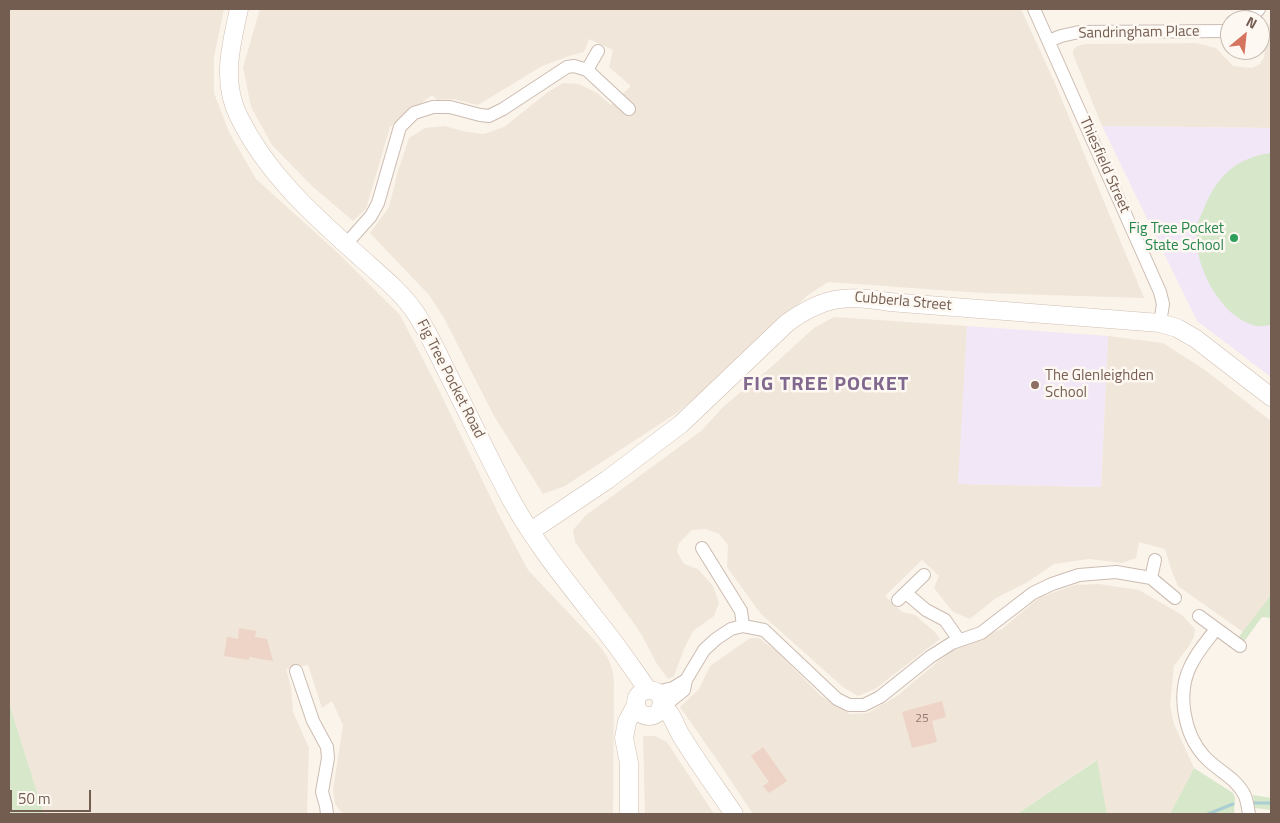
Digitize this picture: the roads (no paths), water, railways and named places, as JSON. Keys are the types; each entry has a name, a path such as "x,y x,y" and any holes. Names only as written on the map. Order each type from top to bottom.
{"street":[{"name":"Fig Tree Pocket Road","path":"239,9 228,70 230,93 239,118 254,145 270,168 290,191 397,291 416,314 513,503 557,569 634,669 650,703"},
{"name":"Thiesfield Street","path":"1034,9 1050,41 1160,292 1162,304 1160,323"},
{"name":"Sandringham Place","path":"1050,41 1061,36 1079,32 1220,31"},
{"path":"587,70 598,51"},
{"path":"346,244 371,216 378,203 400,127 414,113 433,107 450,107 489,116 503,109 567,67 574,66 587,70 629,109"},
{"name":"Cubberla Street","path":"531,531 607,480 681,424 787,323 818,305 838,298 868,298 889,302 1160,323 1177,328 1196,339 1271,397"},
{"path":"702,548 741,610 743,626"},
{"path":"1151,578 1155,560"},
{"path":"629,814 629,763 624,738 627,722 650,703 686,680 704,650 731,629 743,626 764,630 837,699 849,704 864,705 880,697 930,657 959,640 981,633 1034,593 1052,584 1079,575 1116,572 1151,578 1175,598"},
{"path":"924,575 902,596 945,620 959,640"},
{"path":"1199,616 1240,646"},
{"path":"1216,629 1189,668 1185,685 1184,711 1186,724 1197,747 1213,765 1240,788 1245,796 1249,814"},
{"path":"296,671 313,721 327,747 328,758 322,792 327,814"},
{"path":"650,703 680,735 734,814"}],"waterway":[{"path":"1253,803 1271,803"},
{"path":"1208,814 1233,804"}],"place":[{"name":"Fig Tree Pocket State School","path":"1234,238"},
{"name":"The Glenleighden School","path":"1035,385"}],"district":[{"name":"FIG TREE POCKET","path":"826,385"}]}
